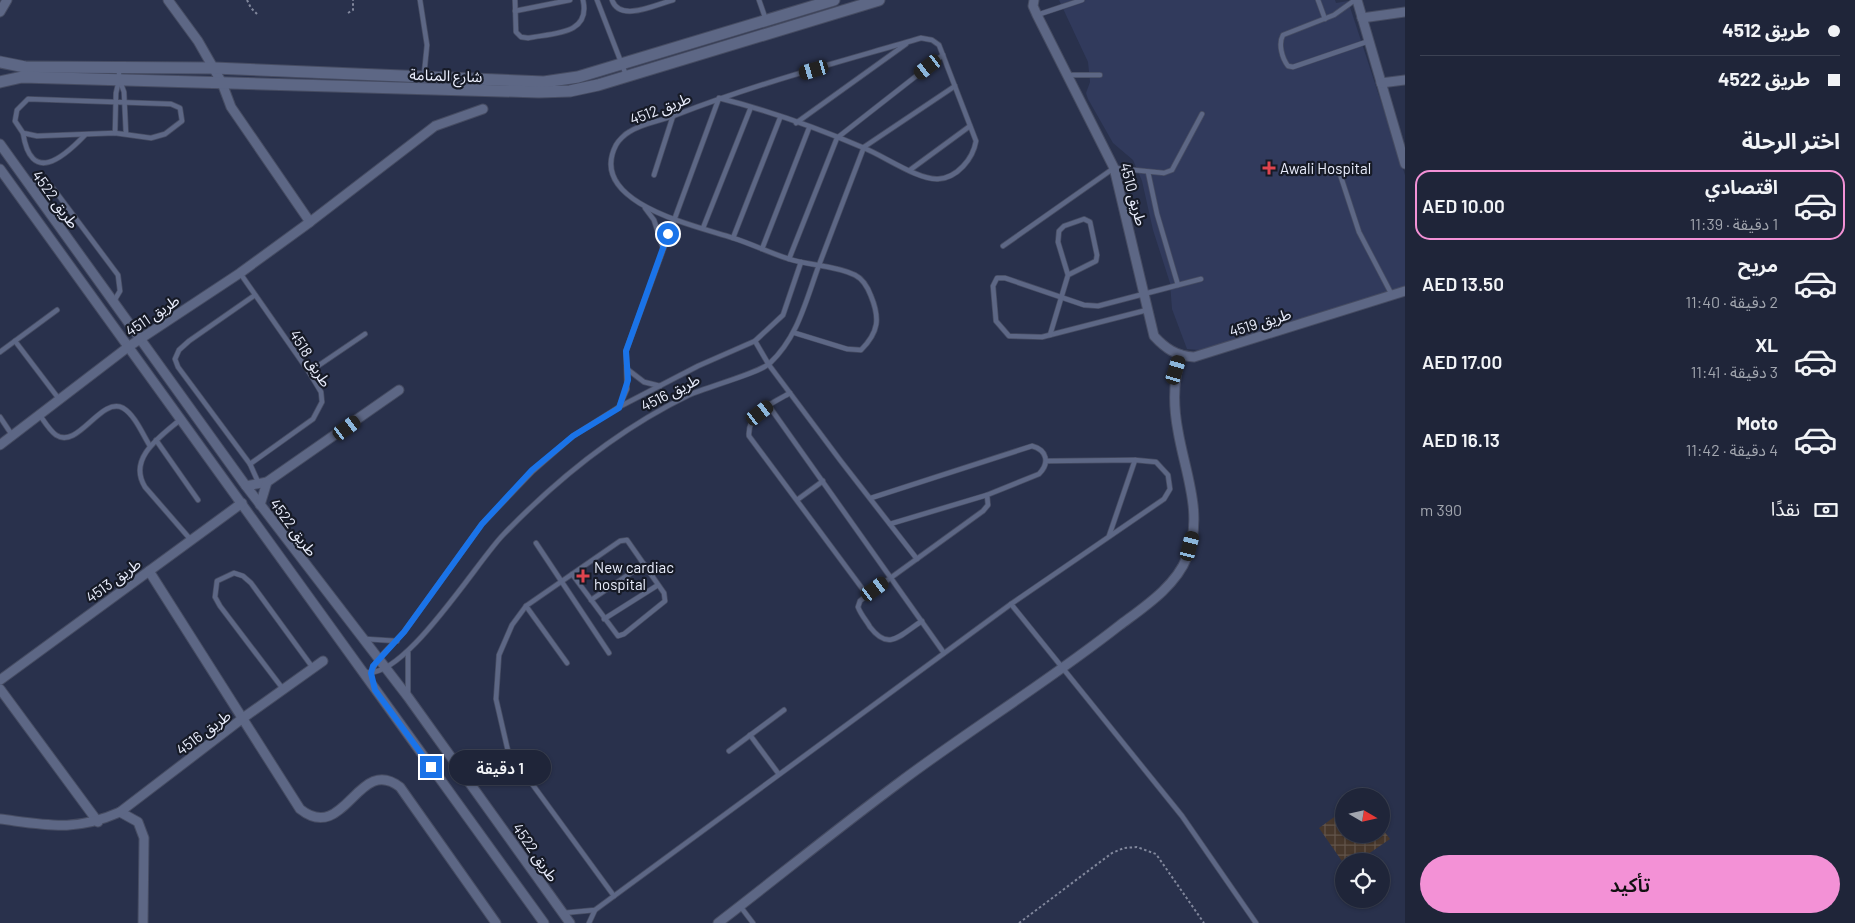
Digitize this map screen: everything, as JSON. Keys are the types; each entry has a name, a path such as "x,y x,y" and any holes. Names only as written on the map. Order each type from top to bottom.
{"street":[{"path":"0,12 7,0"},
{"path":"168,0 198,41 222,83 232,107 310,222"},
{"name":"شارع المنامة","path":"0,62 25,67 214,68 544,82 578,77 834,0"},
{"name":"شارع المنامة","path":"0,82 22,77 539,92 570,91 879,0"},
{"path":"1356,0 1402,145 1405,164"},
{"name":"طريق 4510","path":"1033,5 1066,75 1114,168 1149,310"},
{"path":"1362,18 1405,12"},
{"path":"1381,83 1405,80"},
{"name":"طريق 4511","path":"0,445 128,347 240,273 310,222 435,126 483,109"},
{"name":"طريق 4522","path":"0,144 246,486 408,697 570,923"},
{"name":"طريق 4522","path":"0,169 544,923"},
{"name":"طريق 4519","path":"1181,355 1187,357 1200,355 1405,291"},
{"path":"718,923 900,782 1064,668 1171,583 1187,558 1193,534 1195,502 1178,431 1174,396 1176,370 1181,355 1162,345 1154,336 1149,310"},
{"path":"246,486 263,483 399,390"},
{"path":"260,505 263,483"},
{"name":"طريق 4513","path":"0,680 242,503"},
{"path":"149,571 300,809 311,818 324,820 338,812 370,782 379,778 390,779 400,787 496,923"},
{"name":"طريق 4516","path":"0,819 62,826 98,822 120,812 243,718 324,660"},
{"path":"0,689 98,822"},
{"path":"120,812 138,822 144,838 143,923"}],"lane":[{"path":"420,0 427,45 422,89"},
{"path":"515,0 516,32 521,37 528,38 571,29 579,25 585,12 583,0"},
{"path":"515,11 570,0"},
{"path":"597,0 626,76"},
{"path":"612,0 614,5 621,10 629,12 673,0"},
{"path":"759,0 766,20"},
{"path":"1033,5 1082,0"},
{"path":"1318,0 1325,19"},
{"path":"1356,0 1340,12 1283,35 1280,45 1286,65 1293,67 1369,41"},
{"name":"طريق 4512","path":"819,266 789,259 762,248 674,219 643,205 622,191 615,180 611,166 616,145 630,132 719,98 921,38 932,40 939,45 943,55"},
{"path":"796,124 909,42"},
{"path":"619,408 626,389 626,351 719,98 751,108 796,124 809,128 837,138 864,147 926,178 946,178 966,164 974,155 976,142 943,55 837,138 789,259"},
{"path":"119,67 120,80 124,92 126,134"},
{"path":"1066,75 1100,75"},
{"path":"116,133 115,103 120,80"},
{"path":"769,365 795,333 864,147 955,86"},
{"path":"28,99 115,103 171,104 180,108 183,114 182,121 165,134 151,138 116,133 37,136 23,133 18,129 15,121 17,110 28,99"},
{"path":"703,228 751,108"},
{"path":"1003,246 1114,168 1164,174 1172,170 1202,114"},
{"path":"654,175 673,116"},
{"path":"733,238 780,118"},
{"path":"910,170 970,126"},
{"path":"762,248 809,128"},
{"path":"23,133 29,154 35,161 48,163 59,160 85,135"},
{"path":"1338,168 1359,232 1392,295"},
{"path":"1148,172 1156,214 1178,284"},
{"path":"26,181 47,184 53,188 118,275 120,291 113,302"},
{"path":"643,205 654,220 663,249"},
{"path":"1050,335 1060,296 1068,275 1058,242 1059,232 1064,226 1084,219 1090,222 1097,255 1096,261 1068,275"},
{"name":"طريق 4516","path":"371,673 378,659 397,641 482,524 526,477 573,436 619,408 755,341 783,315 801,262"},
{"path":"795,333 861,350 870,342 875,331 878,312 867,288 858,276 844,270 819,266"},
{"name":"طريق 4518","path":"240,273 309,372 321,392 322,402 318,411 300,428 250,464"},
{"path":"1149,310 1042,337 1010,336 996,321 993,286 997,278 1005,278 1084,304 1098,306 1201,279"},
{"path":"255,295 189,341 179,350 175,358 178,367 263,483"},
{"path":"0,352 58,310"},
{"path":"309,372 365,334"},
{"path":"15,341 59,399"},
{"path":"755,341 769,365 917,559"},
{"name":"طريق 4516","path":"371,673 385,668 408,652 502,536 549,490 596,451 655,413 690,395 769,365"},
{"path":"627,369 644,382 661,386"},
{"path":"790,393 752,419 748,427 750,436 867,594"},
{"path":"39,414 56,435 62,437 78,432 108,409 115,406 123,408 150,446"},
{"path":"769,406 890,579 944,652"},
{"path":"0,417 12,435"},
{"path":"181,419 150,446 141,460 140,478 191,540"},
{"path":"156,440 198,500"},
{"path":"871,498 1032,446 1039,448 1045,454 1047,461 1045,468 1039,474 987,495 890,524"},
{"path":"562,913 594,910 944,652 1164,498 1170,489 1168,475 1156,462 1135,460 1047,461"},
{"path":"1109,538 1135,460"},
{"path":"797,500 823,481"},
{"path":"922,621 891,640 879,638 858,607 867,594 983,512 988,505 987,495"},
{"path":"572,574 618,636 624,634 665,601 666,597 644,564 627,540 623,540 572,574 526,606 512,625 499,655 496,699 508,751 614,896"},
{"path":"536,544 610,653"},
{"path":"590,600 644,564"},
{"path":"284,690 220,606 215,597 217,581 234,573 243,576 251,583 313,668"},
{"path":"604,619 658,585"},
{"path":"1011,604 1182,816 1256,923"},
{"path":"526,606 567,663"},
{"path":"362,638 374,641 397,641"},
{"path":"408,652 408,697"},
{"path":"357,666 371,673 375,690"},
{"path":"730,750 784,710"},
{"path":"750,735 778,773"},
{"path":"740,906 753,923"},
{"path":"589,923 594,910"}],"path":[{"path":"247,0 251,8 258,14"},
{"path":"348,13 354,7 353,0"},
{"path":"1019,923 1112,853 1131,847 1144,849 1156,854 1204,923"}],"shaded area":[{"name":"Awali Hospital","path":"1059,0 1335,0 1336,3 1348,1 1405,175 1405,288 1220,347 1200,350 1187,349 1172,309 1170,283 1153,230 1142,181 1133,160 1113,143 1088,99 1086,93 1090,82 1088,62"},
{"path":"1335,816 1335,843 1384,843 1370,853 1336,853 1319,828"}],"place":[{"name":"Awali Hospital","path":"1269,168"},
{"name":"New cardiac hospital","path":"583,576"}],"route":[{"path":"431,767 375,690 371,673 373,666 404,632 482,524 532,470 573,436 619,408 624,398 628,380 626,351 668,234"}]}
